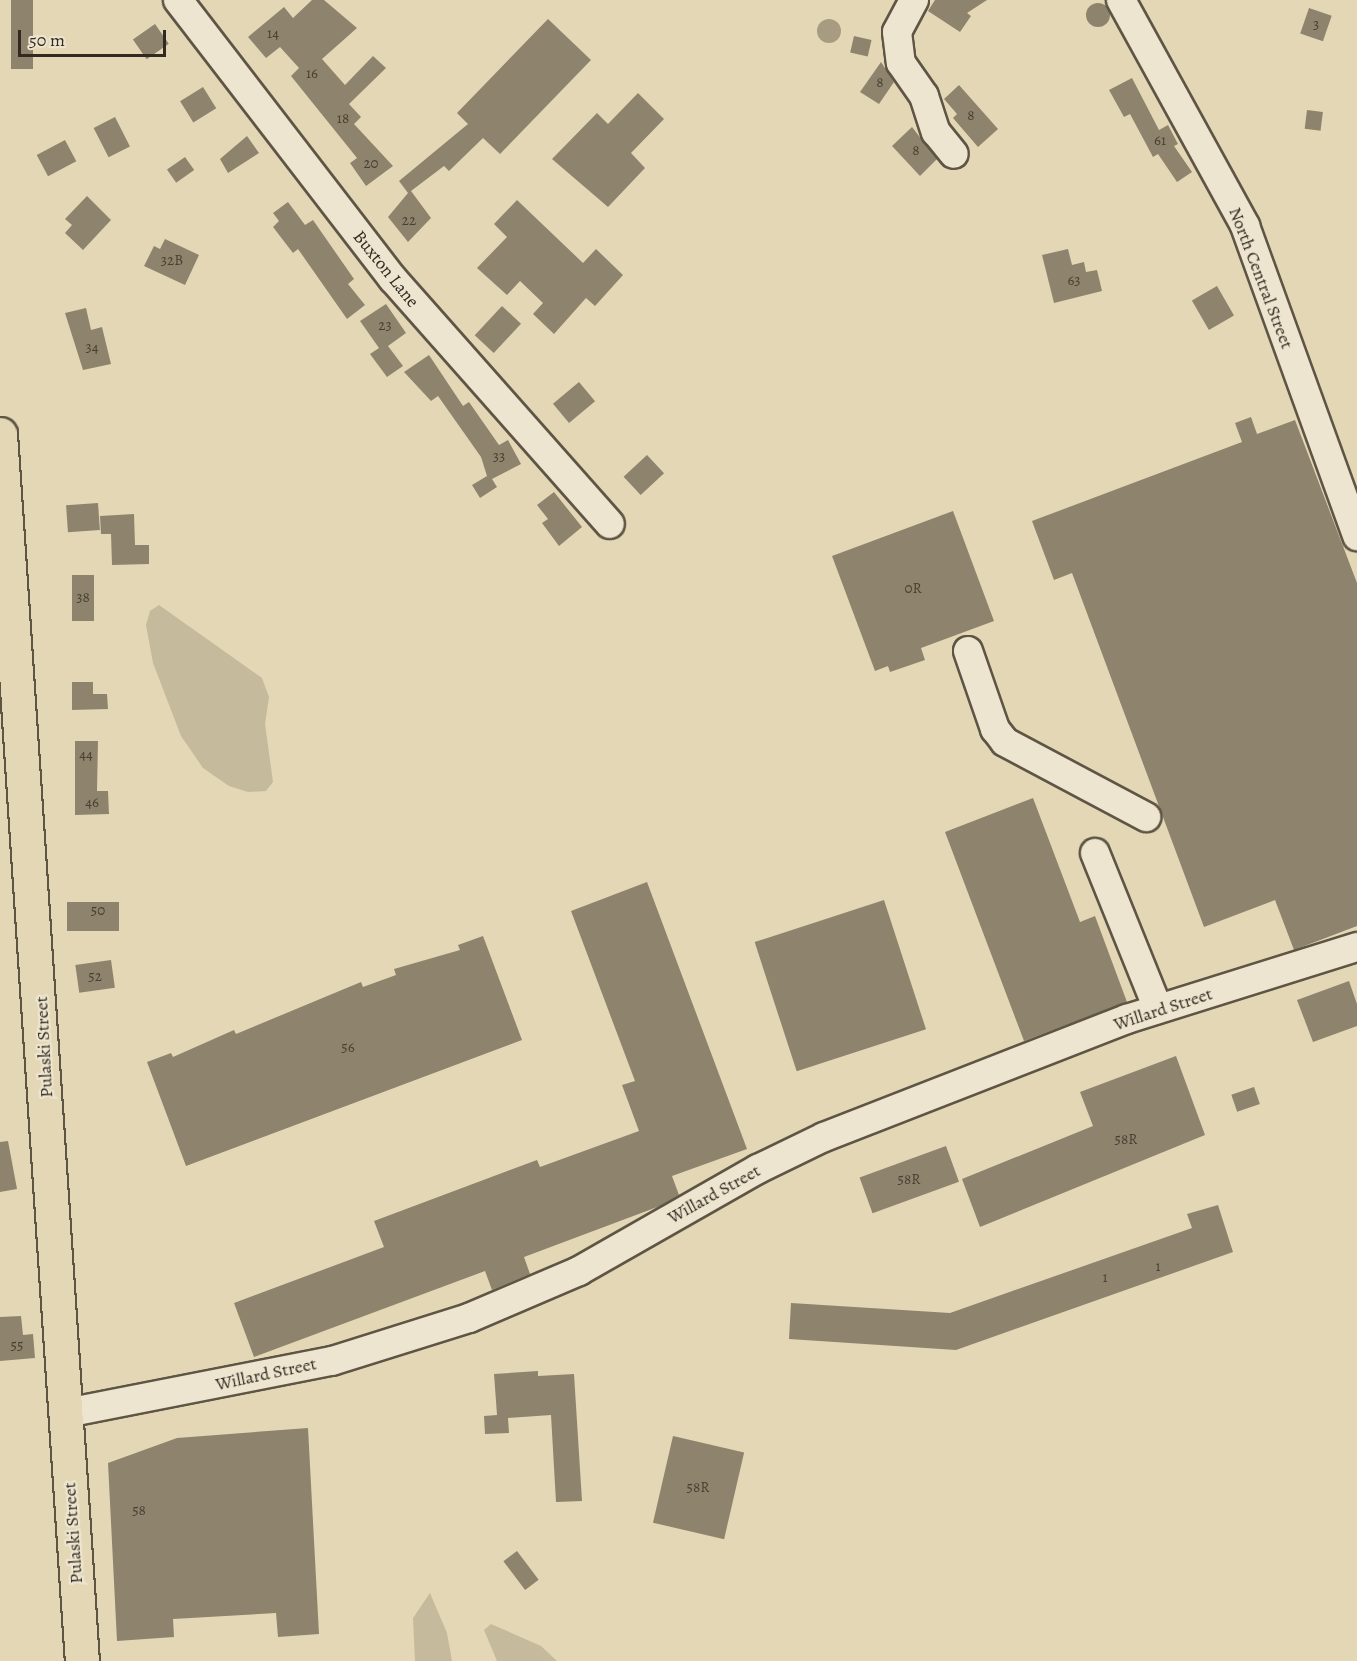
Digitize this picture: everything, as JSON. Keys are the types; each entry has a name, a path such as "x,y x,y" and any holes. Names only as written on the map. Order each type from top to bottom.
{"main road":[{"name":"Pulaski Street","path":"0,434 82,1661"}],"street":[{"name":"Buxton Lane","path":"178,0 393,279 610,524"},
{"path":"914,0 897,32 901,63 924,96 936,132 954,154"},
{"name":"North Central Street","path":"1121,0 1245,226 1357,536"},
{"path":"968,651 995,729 1005,742 1146,817"},
{"path":"1095,853 1158,1009"},
{"name":"Willard Street","path":"66,1413 332,1361 469,1318 579,1271 758,1169 824,1137 1158,1009 1357,947"}],"shaded area":[{"path":"829,19 837,23 841,31 837,39 829,43 821,39 817,31 821,23"},
{"path":"159,605 262,678 269,697 265,724 273,782 266,791 248,792 229,786 203,768 181,736 153,663 146,625 150,611"},
{"path":"430,1593 447,1633 452,1661 415,1661 413,1618"},
{"path":"491,1624 541,1646 557,1661 497,1661 484,1630"}],"building":[{"path":"11,0 33,0 33,69 11,69"},
{"path":"312,0 324,0 357,28 322,59 345,85 373,56 386,68 349,104 361,117 354,124 393,166 366,186 350,163 357,158 291,76 299,68 280,47 266,58 248,37 284,7 293,18"},
{"path":"935,0 987,0 967,13 971,16 960,32 928,11"},
{"path":"1098,3 1107,6 1110,15 1107,24 1098,27 1089,24 1086,15 1089,6"},
{"path":"1309,8 1332,16 1323,41 1300,34"},
{"path":"548,19 591,60 500,154 483,138 449,171 444,166 411,191 431,218 408,242 388,217 408,193 399,181 468,124 457,113"},
{"path":"155,24 169,44 147,59 133,39"},
{"path":"854,36 872,40 868,57 850,53"},
{"path":"881,62 894,82 879,104 860,92"},
{"path":"1132,78 1159,130 1168,125 1178,144 1174,146 1192,172 1177,182 1158,154 1153,157 1130,114 1124,117 1109,90"},
{"path":"959,85 998,129 978,147 953,118 957,114 944,99"},
{"path":"203,87 216,108 193,123 180,101"},
{"path":"638,93 664,119 631,153 645,168 608,207 552,159 597,113 608,124"},
{"path":"1307,110 1323,112 1321,131 1305,129"},
{"path":"115,117 130,146 109,157 94,128"},
{"path":"912,127 937,159 920,176 892,146"},
{"path":"247,136 259,153 228,173 220,159"},
{"path":"65,140 76,161 48,176 37,155"},
{"path":"185,157 194,170 176,183 167,170"},
{"path":"87,196 111,220 83,250 65,233 72,225 65,219"},
{"path":"517,200 583,263 596,249 623,275 595,306 586,298 554,334 533,314 543,303 520,281 507,295 477,268 507,237 494,224"},
{"path":"288,202 305,225 313,220 354,279 348,284 365,305 347,319 298,249 293,253 273,227 279,221 273,213"},
{"path":"165,239 199,255 185,285 144,266 154,246 160,249"},
{"path":"1068,249 1072,265 1084,262 1086,272 1097,270 1102,291 1054,303 1042,255"},
{"path":"1217,286 1234,315 1209,330 1192,300"},
{"path":"386,304 406,333 388,346 403,366 387,377 370,354 379,348 360,321"},
{"path":"502,306 521,324 494,353 475,335"},
{"path":"86,308 91,330 102,327 111,364 83,370 65,313"},
{"path":"429,355 463,406 469,402 499,445 508,440 521,464 492,479 497,487 480,498 472,485 487,476 481,457 438,396 431,401 404,372"},
{"path":"579,382 595,401 569,423 553,404"},
{"path":"1251,417 1257,434 1295,420 1357,583 1357,926 1294,950 1275,900 1204,927 1072,573 1054,580 1032,521 1242,442 1235,423"},
{"path":"647,455 664,473 641,495 624,477"},
{"path":"554,492 582,527 559,546 542,523 548,519 537,505"},
{"path":"98,503 100,530 68,532 66,505"},
{"path":"953,511 994,621 921,648 925,660 890,672 888,666 875,671 832,556"},
{"path":"134,514 135,545 149,545 149,564 112,565 111,534 101,534 100,516"},
{"path":"72,575 94,575 94,621 72,621"},
{"path":"72,682 93,682 93,694 107,694 108,709 72,710"},
{"path":"75,741 98,741 97,791 108,791 109,814 75,815"},
{"path":"1033,798 1080,922 1095,916 1127,1002 1024,1041 945,832"},
{"path":"647,882 747,1149 672,1176 679,1195 660,1206 524,1257 530,1274 492,1290 485,1271 254,1357 234,1303 384,1247 374,1221 537,1160 540,1167 639,1131 622,1085 635,1081 571,911"},
{"path":"884,900 926,1029 797,1071 755,942"},
{"path":"67,902 119,902 119,931 67,931"},
{"path":"483,936 522,1040 186,1166 147,1062 171,1053 173,1057 234,1030 236,1034 361,982 363,987 396,975 394,969 460,950 458,945"},
{"path":"111,960 115,988 79,993 75,965"},
{"path":"1349,981 1357,1004 1357,1026 1313,1042 1297,1000"},
{"path":"1176,1056 1205,1135 980,1227 962,1179 1093,1126 1080,1092"},
{"path":"1254,1087 1260,1104 1237,1112 1231,1095"},
{"path":"8,1141 17,1189 0,1192 0,1142"},
{"path":"946,1146 959,1182 873,1213 860,1177"},
{"path":"1218,1205 1233,1252 956,1350 789,1339 791,1303 950,1313 1192,1228 1187,1214"},
{"path":"21,1316 23,1335 33,1334 35,1358 0,1361 0,1317"},
{"path":"538,1371 538,1376 574,1374 582,1501 556,1502 551,1415 508,1418 509,1433 485,1434 484,1416 497,1415 494,1374"},
{"path":"308,1428 319,1634 278,1637 276,1613 173,1619 174,1637 117,1641 108,1463 177,1438"},
{"path":"673,1436 744,1452 724,1539 653,1523"},
{"path":"517,1551 539,1580 525,1590 503,1561"}]}
